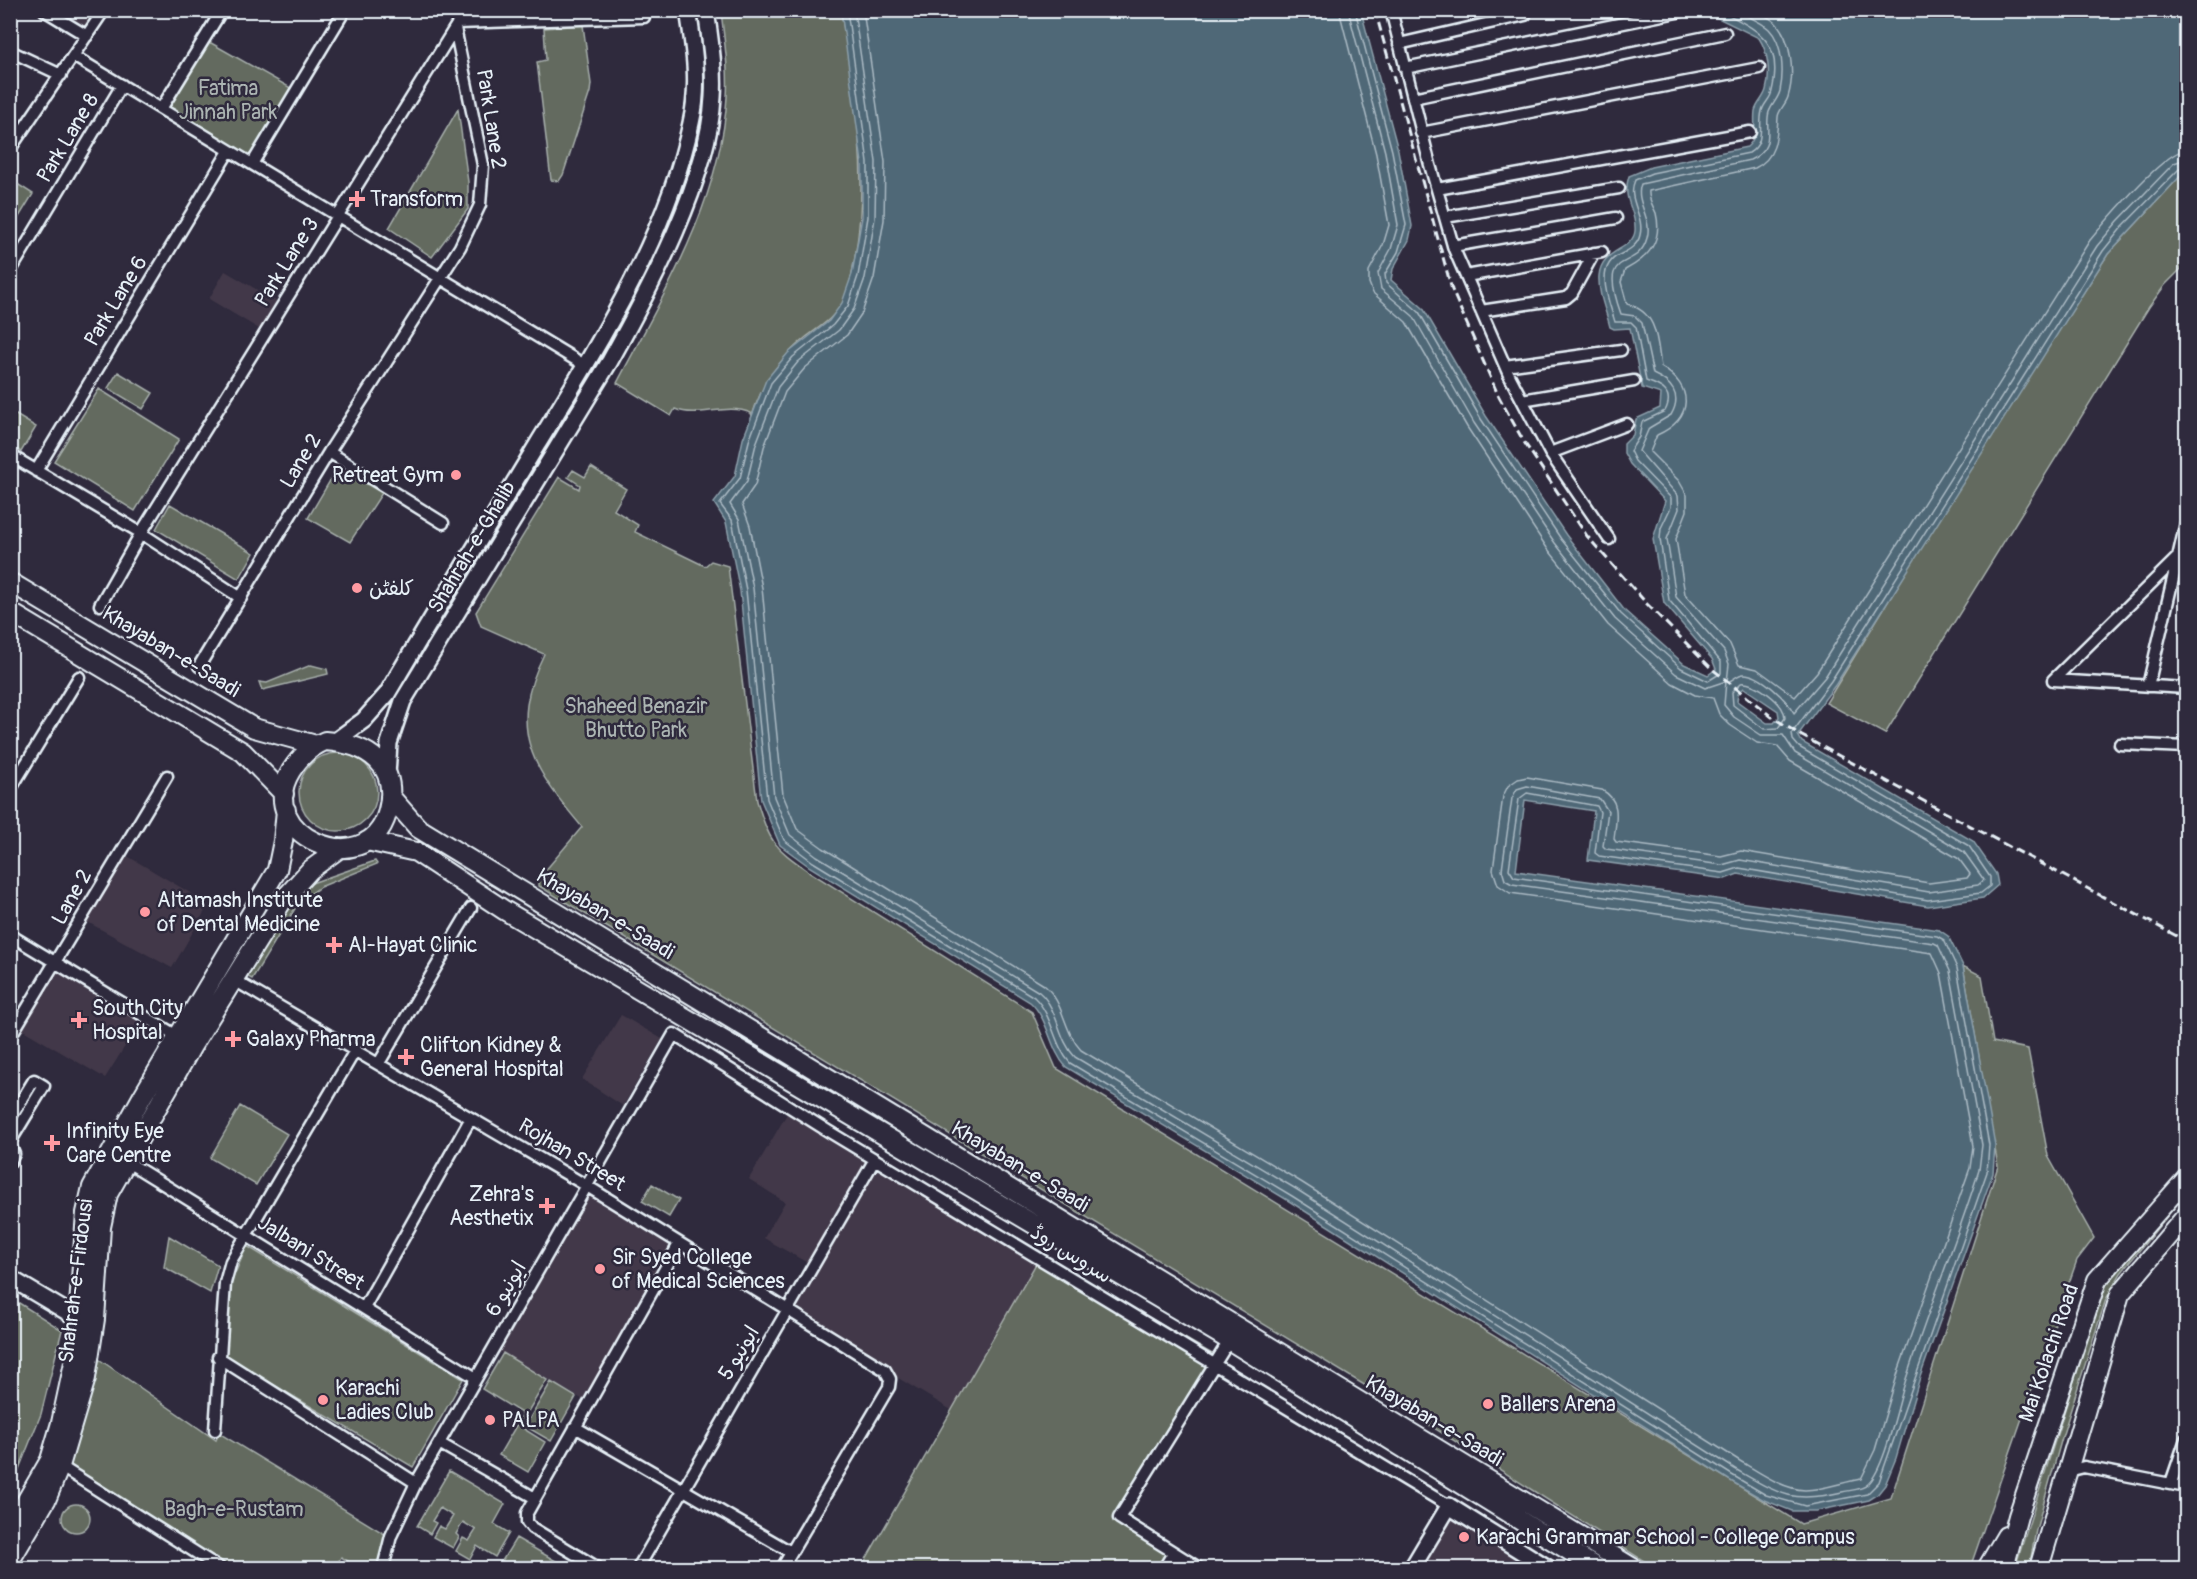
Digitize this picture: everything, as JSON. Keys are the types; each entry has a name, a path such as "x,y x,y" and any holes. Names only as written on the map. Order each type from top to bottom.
{"main road":[{"path":"688,10 696,86 692,122 678,173 612,321 615,330 627,331 662,260 694,182 709,133 713,97 712,56 706,10"},
{"name":"Shahrah-e-Ghalib","path":"334,742 364,720 387,694 612,321"},
{"name":"Shahrah-e-Ghalib","path":"387,776 388,743 403,701 627,331"},
{"path":"601,341 611,342 617,349"},
{"name":"Khayaban-e-Saadi","path":"10,582 254,728 316,745"},
{"path":"10,612 243,753 285,802"},
{"path":"325,741 334,742 348,743 370,753 387,776 390,796 386,816 367,841 340,848 321,846 309,841 292,824 285,802 286,779 300,756 325,741"},
{"name":"Khayaban-e-Saadi","path":"390,796 418,828 1633,1569"},
{"name":"Shahrah-e-Firdousi","path":"10,1561 46,1500 60,1466 87,1378 95,1319 101,1227 108,1194 185,1041 276,870 283,841 285,802"},
{"name":"Khayaban-e-Saadi","path":"367,841 416,852 514,916 1229,1341 1597,1569"},
{"name":"Shahrah-e-Firdousi","path":"10,1529 50,1460 68,1394 80,1319 86,1213 92,1187 185,1041 234,980 250,950 283,900 310,870 340,848"},
{"name":"Mai Kolachi Road","path":"2004,1569 2018,1516 2097,1280 2187,1179"},
{"path":"2038,1569 2120,1294 2187,1216"},
{"path":"10,1278 80,1319"},
{"path":"1412,1569 1449,1506 1548,1569"},
{"path":"1987,1569 2018,1516"},
{"path":"2044,1569 2050,1530"}],"street":[{"path":"44,10 87,36"},
{"path":"10,148 75,57 104,10"},
{"path":"161,110 222,10"},
{"path":"252,164 345,10"},
{"name":"Park Lane 3","path":"100,605 141,533 466,10"},
{"path":"1391,10 1453,246 1505,366 1550,453 1610,539"},
{"path":"1399,44 1525,15 1527,10"},
{"path":"1405,68 1682,11"},
{"path":"457,26 644,17"},
{"name":"Park Lane 2","path":"439,276 460,247 480,205 481,195 483,165 457,26"},
{"path":"1413,98 1725,33"},
{"path":"10,51 61,75"},
{"path":"75,57 586,366"},
{"path":"1422,133 1759,68"},
{"name":"Park Lane 8","path":"10,272 122,86"},
{"path":"1437,189 1750,132"},
{"name":"Park Lane 6","path":"36,471 229,151"},
{"path":"1445,217 1619,188"},
{"path":"1453,246 1616,218"},
{"path":"1466,276 1598,253 1572,294 1566,298 1481,311"},
{"name":"Lane 2","path":"199,666 439,276"},
{"path":"1505,366 1621,350"},
{"path":"1522,400 1634,381"},
{"path":"1550,453 1627,424"},
{"path":"329,452 443,523"},
{"path":"10,455 141,533 241,598"},
{"path":"2148,686 2187,523"},
{"path":"2179,556 2053,680 2187,688"},
{"path":"10,790 79,677"},
{"path":"2120,744 2187,747"},
{"name":"Lane 2","path":"10,1037 57,962 166,776"},
{"path":"379,1063 471,908"},
{"path":"10,934 185,1041"},
{"name":"Rojhan Street","path":"234,980 356,1049 587,1186 885,1370 890,1378 889,1387 791,1552"},
{"name":"سروس روڈ","path":"674,1034 875,1159 1449,1506"},
{"name":"ایونیو 6","path":"383,1569 391,1536 416,1483 674,1034"},
{"path":"215,1430 218,1358 225,1283 231,1262 356,1049"},
{"path":"10,1119 34,1080 44,1086 10,1144 14,1154 10,1162"},
{"path":"363,1308 471,1118"},
{"name":"ایونیو 5","path":"638,1569 875,1159"},
{"name":"Jalbani Street","path":"126,1161 476,1378"},
{"path":"598,1569 532,1528 527,1522 527,1513 679,1244"},
{"path":"1199,1569 1119,1518 1229,1341"},
{"path":"218,1358 416,1483"},
{"path":"575,1427 791,1552 782,1569"},
{"path":"2170,1483 2187,1439"},
{"path":"439,1443 535,1498"},
{"path":"60,1466 220,1569"},
{"path":"2068,1471 2084,1467 2187,1487"},
{"path":"1164,1569 1173,1553"}],"shaded area":[{"path":"44,11 104,11 87,36"},
{"path":"225,271 283,305 266,333 209,299"},
{"name":"Altamash Institute of Dental Medicine","path":"117,850 209,904 172,968 82,919"},
{"name":"South City Hospital","path":"57,962 144,1016 105,1078 13,1024"},
{"path":"621,1015 662,1039 623,1106 582,1079"},
{"path":"791,1107 1041,1255 953,1411 787,1311 813,1266 764,1238 785,1202 749,1179"},
{"name":"Sir Syed College of Medical Sciences","path":"584,1185 679,1244 589,1403 491,1347"},
{"name":"Karachi Grammar School - College Campus","path":"1449,1506 1548,1568 1412,1568"}],"green space":[{"path":"466,10 643,10 644,13 460,21"},
{"path":"721,11 841,11 858,131 860,221 849,285 842,304 830,318 779,363 766,382 752,416 751,413 732,409 684,412 675,409 671,416 617,383 671,281 702,209 714,173 727,97 727,64"},
{"path":"583,25 591,84 590,92 563,175 559,181 551,180 537,62 546,60 544,28"},
{"name":"Fatima Jinnah Park","path":"204,39 296,91 252,164 161,109"},
{"path":"458,109 468,182 468,209 432,257 389,228"},
{"path":"2186,170 2186,264 2165,285 2149,307 1885,734 1826,703 1946,507 2108,254"},
{"path":"11,180 33,194 11,230"},
{"path":"118,372 153,393 143,409 108,388"},
{"path":"99,389 179,439 135,511 54,461"},
{"path":"11,412 36,427 21,452 11,446"},
{"path":"338,467 382,493 350,542 308,518"},
{"name":"Shaheed Benazir Bhutto Park","path":"591,467 626,489 614,510 638,525 635,532 705,566 711,561 728,566 757,801 770,835 780,849 808,871 1032,1012 1056,1068 1801,1524 1891,1498 1998,1166 1963,966 1982,976 1993,1042 2028,1049 2048,1156 2094,1238 2077,1260 1970,1568 1655,1568 1409,1412 539,886 539,878 582,827 550,786 538,767 530,747 526,727 527,705 533,681 544,654 481,626 476,612 559,477 579,489 580,485 568,477 573,470 585,477"},
{"path":"170,504 254,553 239,579 156,529"},
{"path":"311,665 327,669 328,674 262,690 259,682 267,683"},
{"path":"338,753 353,756 366,764 374,777 377,792 374,807 366,820 353,828 338,831 323,828 310,820 302,807 299,792 302,777 310,764 323,756"},
{"path":"375,861 377,864 320,887 299,902 252,979 246,976 289,904 309,884"},
{"path":"240,1106 287,1134 256,1185 210,1158"},
{"path":"652,1184 679,1200 669,1217 642,1201"},
{"path":"2186,1188 2186,1193 2121,1273 2106,1299 2063,1434 2036,1530 2029,1568 2015,1568 2100,1298 2109,1280"},
{"path":"169,1236 218,1265 210,1293 164,1267"},
{"path":"247,1246 463,1379 413,1467 225,1356 230,1285"},
{"path":"1041,1255 1214,1355 1119,1517 1173,1553 1164,1568 861,1568"},
{"path":"11,1298 62,1330 41,1414 11,1489"},
{"name":"Bagh-e-Rustam","path":"90,1353 216,1440 219,1433 388,1536 378,1568 360,1568 341,1557 335,1568 220,1568 60,1466"},
{"path":"503,1353 547,1380 519,1426 545,1442 528,1472 499,1455 523,1414 482,1389"},
{"path":"551,1382 576,1397 551,1441 525,1426"},
{"path":"449,1471 505,1504 494,1524 509,1533 495,1557 477,1546 470,1559 456,1551 463,1538 469,1541 476,1530 463,1522 456,1534 459,1537 453,1548 433,1537 439,1526 445,1529 453,1516 440,1508 432,1521 436,1523 430,1534 417,1526"},
{"path":"76,1504 86,1508 90,1518 86,1528 76,1532 66,1528 62,1518 66,1508"},
{"path":"516,1538 568,1568 514,1568 502,1561"}],"water":[{"path":"841,11 1361,11 1398,150 1412,226 1409,240 1393,269 1391,280 1423,308 1486,416 1566,535 1625,611 1684,664 1708,675 1716,669 1712,659 1664,603 1653,539 1665,501 1630,464 1624,453 1624,444 1633,435 1636,419 1660,408 1661,394 1642,388 1630,328 1610,327 1599,283 1601,267 1605,260 1629,243 1635,231 1634,217 1627,192 1629,176 1651,167 1747,147 1753,139 1755,111 1768,83 1765,50 1759,38 1704,11 2186,11 2186,170 2108,254 1836,684 1798,735 1802,742 1973,841 1996,874 1998,885 1983,898 1928,906 1738,874 1725,879 1588,860 1594,811 1525,800 1516,871 1939,930 1948,936 1963,966 1995,1145 1993,1173 1920,1377 1896,1458 1885,1485 1877,1495 1869,1500 1816,1511 1792,1511 1764,1500 1729,1480 1289,1201 1066,1067 1041,1017 1030,1002 810,867 780,845 761,800 740,591 726,522 714,503 735,476 743,439 766,380 788,353 829,321 842,303 852,274 862,217 862,163","holes":["1744,688 1778,711 1779,717 1774,723 1767,723 1737,701 1738,694"]}],"railway":[{"path":"1375,10 1452,290 1499,397 1524,442 1587,536 1647,604 1711,668 1772,717 1802,736 2186,941"}],"place":[{"name":"Transform","path":"357,199"},
{"name":"Retreat Gym","path":"456,475"},
{"name":"کلفٹن","path":"357,588"},
{"name":"Altamash Institute of Dental Medicine","path":"145,912"},
{"name":"Al-Hayat Clinic","path":"334,945"},
{"name":"South City Hospital","path":"79,1020"},
{"name":"Galaxy Pharma","path":"233,1039"},
{"name":"Clifton Kidney & General Hospital","path":"406,1057"},
{"name":"Infinity Eye Care Centre","path":"52,1143"},
{"name":"Zehra's Aesthetix","path":"547,1206"},
{"name":"Sir Syed College of Medical Sciences","path":"600,1269"},
{"name":"Karachi Ladies Club","path":"323,1400"},
{"name":"Ballers Arena","path":"1488,1404"},
{"name":"PALPA","path":"490,1420"},
{"name":"Karachi Grammar School - College Campus","path":"1464,1537"}]}
